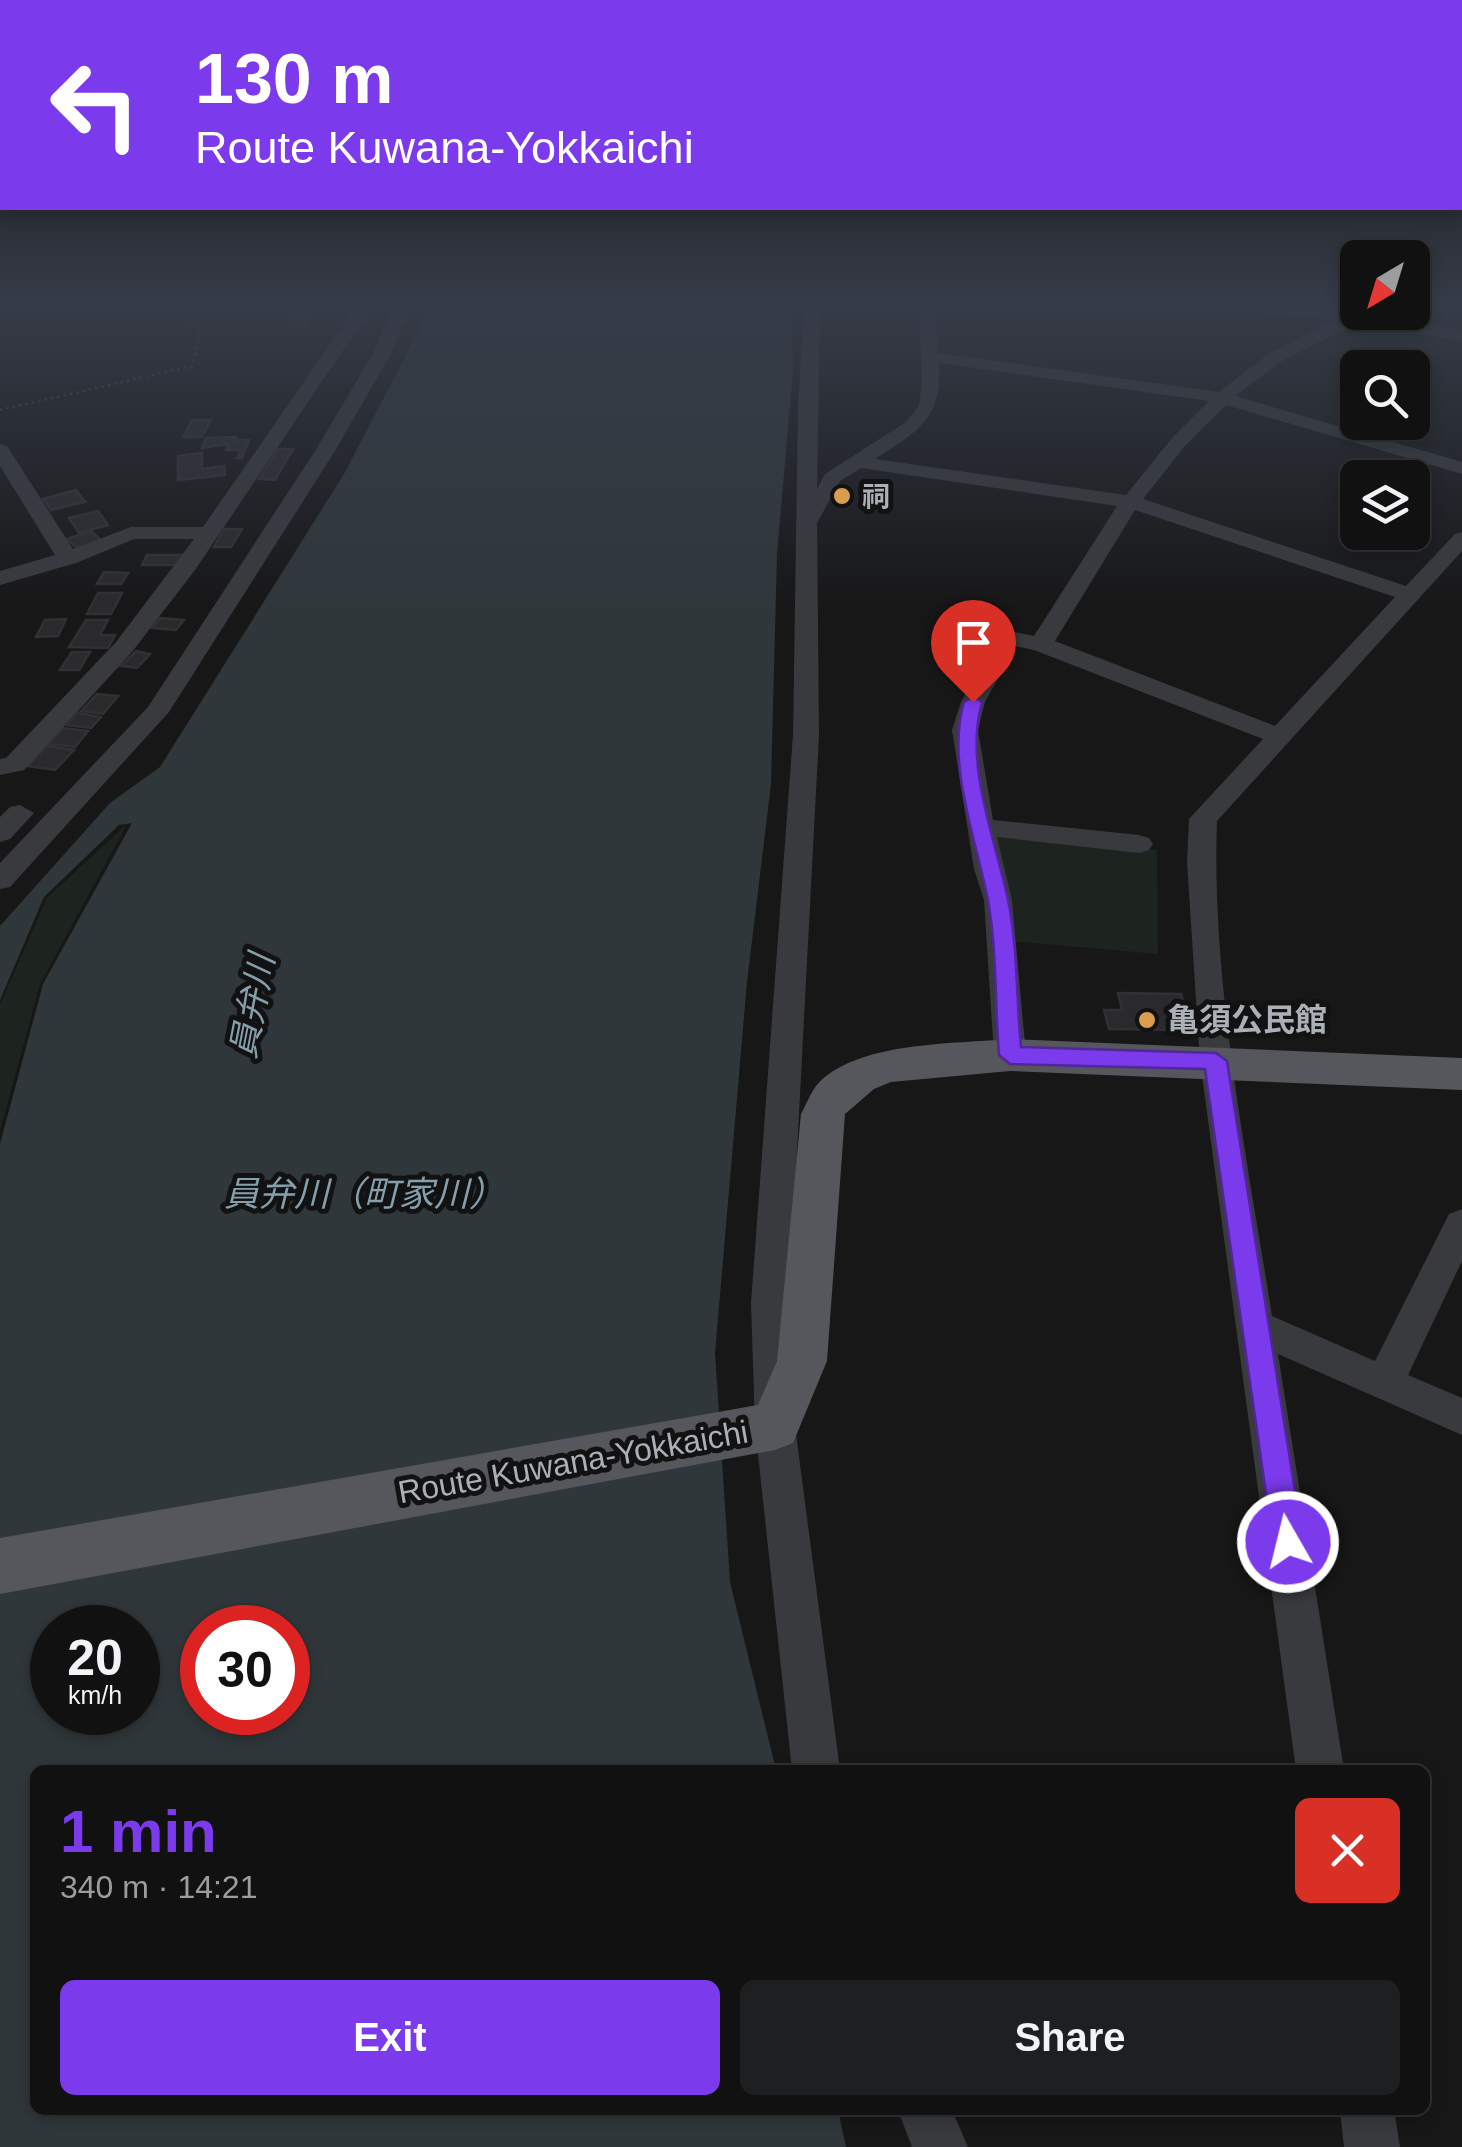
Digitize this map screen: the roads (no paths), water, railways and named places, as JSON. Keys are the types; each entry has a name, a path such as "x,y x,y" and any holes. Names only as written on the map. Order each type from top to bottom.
{"main road":[{"name":"Route Kuwana-Yokkaichi","path":"0,1566 752,1429 802,1361 823,1114 832,1097 859,1078 886,1068 1010,1055 1462,1074"}],"street":[{"path":"0,767 16,764 124,647 295,407"},
{"path":"0,880 158,712 351,407"},
{"path":"807,407 806,735 770,1303 752,1429 815,1765"},
{"path":"809,527 832,478 912,426 925,407"},
{"path":"1040,644 1061,622 1101,546 1131,502 1175,446 1214,407"},
{"path":"1254,407 1462,468"},
{"path":"0,450 68,558"},
{"path":"858,462 1131,502 1409,594"},
{"path":"0,578 68,558 131,532 208,533"},
{"path":"1319,1765 1216,1061 1201,862 1202,819 1462,538"},
{"path":"1010,1055 998,900 988,869 965,730 973,702 989,674 995,635 1040,644 1278,736"},
{"path":"982,827 1139,844"},
{"path":"0,859 32,846"},
{"path":"1384,1383 1462,1224"},
{"path":"1257,1327 1462,1417"},
{"path":"927,2115 940,2147"},
{"path":"1368,2115 1372,2147"}],"water":[{"name":"員弁川（町家川）","path":"379,407 790,407 777,554 771,784 747,982 715,1353 730,1582 775,1765 30,1765 30,2115 839,2115 846,2147 0,2147 0,1144 43,984 132,823 119,825 44,897 0,1000 0,926 110,803 160,767 344,474"}],"place":[{"name":"祠","path":"842,496"},
{"name":"亀須公民館","path":"1147,1020"}],"water label":[{"name":"員弁川","path":"252,1006"}]}
